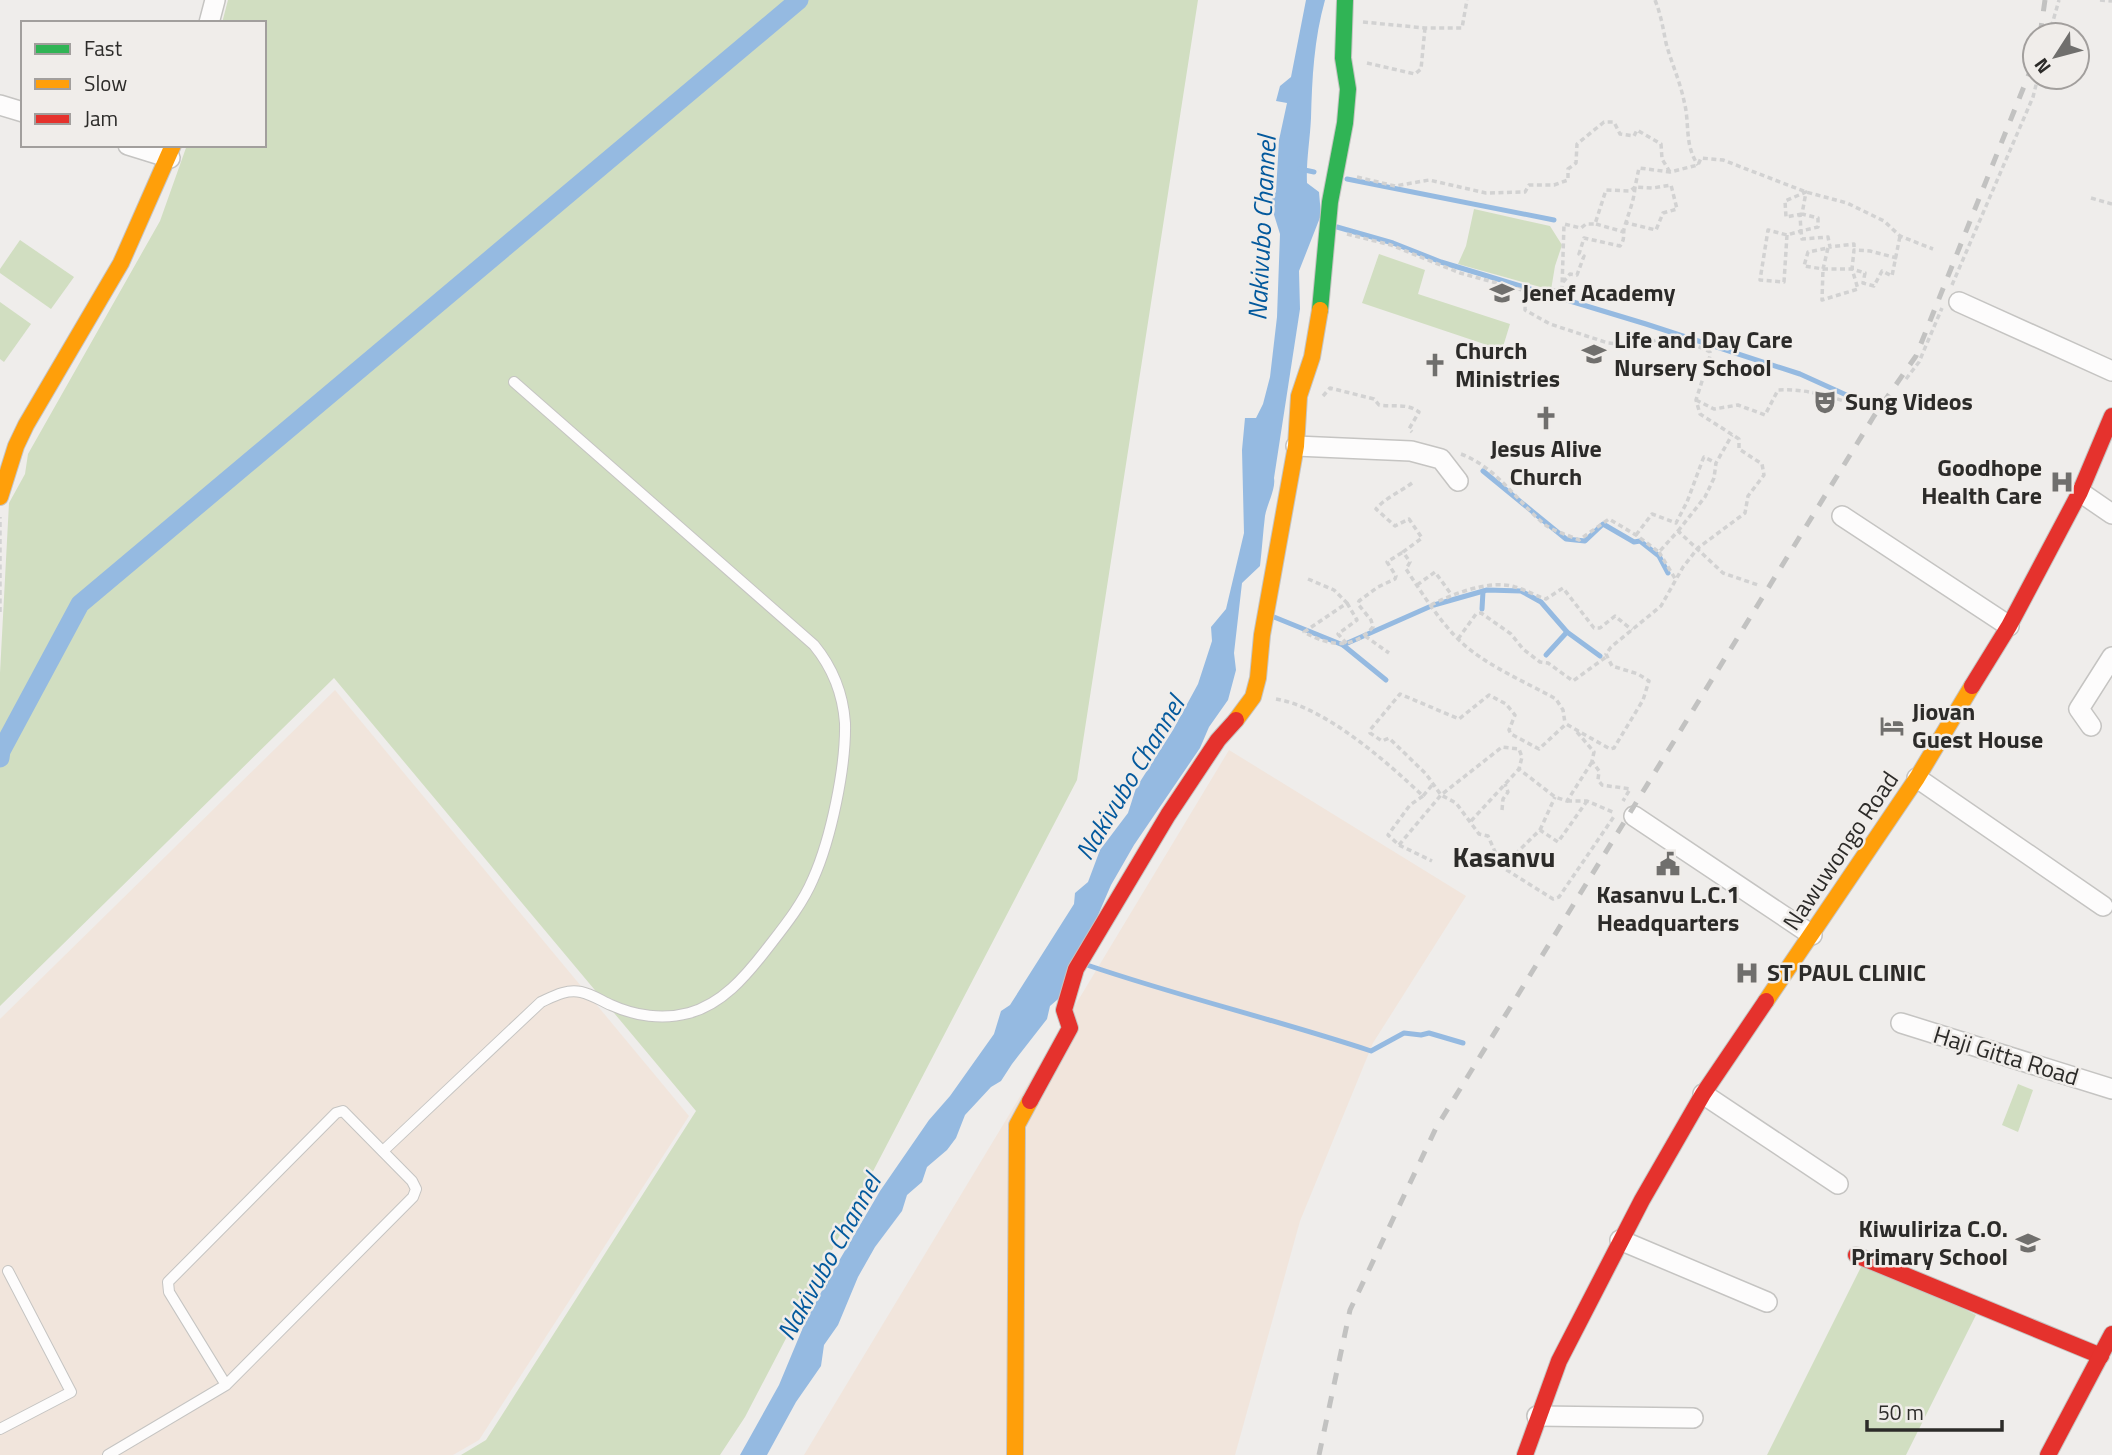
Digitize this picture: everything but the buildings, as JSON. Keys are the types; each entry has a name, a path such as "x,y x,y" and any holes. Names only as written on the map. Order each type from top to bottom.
{"street":[{"path":"210,21 215,0"},
{"path":"1016,1455 1017,1125 1070,1028 1064,1010 1076,969 1168,815 1218,740 1246,709 1253,697 1296,446 1298,399 1312,357 1321,307 1328,229 1347,100 1343,58 1345,0"},
{"path":"0,105 21,111"},
{"path":"0,497 16,446 26,425 121,263 171,152 140,147"},
{"path":"1952,296 2112,371"},
{"name":"Nawuwongo Road","path":"1525,1455 1559,1361 1620,1240 1703,1094 1917,778 2009,626 2080,492 2112,416"},
{"path":"1296,446 1411,450 1441,459 1458,481"},
{"path":"2080,492 2112,514"},
{"path":"1842,516 2009,626"},
{"path":"2091,726 2079,709 2112,657"},
{"path":"1917,778 2103,906"},
{"path":"1628,809 1812,935"},
{"name":"Haji Gitta Road","path":"1901,1023 2112,1089"},
{"path":"1703,1094 1838,1184"},
{"path":"1620,1240 1766,1302"},
{"path":"1856,1255 2101,1356"},
{"path":"2048,1455 2112,1334"},
{"path":"1537,1416 1693,1418"}],"lane":[{"path":"383,1151 541,1002 561,992 581,992 628,1013 667,1017 689,1013 716,1002 748,973 790,919 813,881 829,831 841,765 845,722 837,683 828,662 814,645 514,382"},
{"path":"108,1455 226,1385 414,1197 416,1189 412,1181 343,1111 337,1113 168,1282 169,1292 226,1385"},
{"path":"0,1429 71,1392 8,1271"}],"path":[{"path":"1343,20 1462,28 1467,0"},
{"path":"1655,0 1663,18 1666,41 1685,103 1691,155 1698,165"},
{"path":"2053,21 2059,0"},
{"path":"2100,0 2112,1"},
{"path":"1343,58 1415,74 1421,69 1425,27"},
{"path":"1906,379 1919,362 1952,296 2034,91"},
{"path":"1336,173 1395,186 1429,180 1486,193 1525,192 1529,185 1554,185 1568,180 1568,169 1576,163 1577,144 1604,122 1614,122 1620,134 1634,136 1637,130 1661,144 1662,159 1670,172"},
{"path":"1698,165 1701,158 1723,160 1806,192 1847,202 1884,221 1900,236 1933,248"},
{"path":"1551,291 1561,289 1570,274 1577,275 1584,256 1579,254 1584,238 1620,246 1624,241 1639,169 1670,172 1698,165"},
{"path":"1595,224 1606,190 1630,191 1635,187 1671,185 1677,209 1663,213 1656,230 1627,223"},
{"path":"1806,192 1801,214 1802,239 1828,237 1830,247 1854,244 1852,268 1858,289 1822,300 1823,268 1828,248 1808,252 1804,266 1823,268 1852,268 1864,273 1863,283 1874,286 1882,271 1892,276 1900,236"},
{"path":"1787,235 1784,282 1760,280 1768,230 1787,235 1818,227 1818,218 1801,214 1786,218 1784,201 1806,192"},
{"path":"2091,198 2112,204"},
{"path":"1562,284 1563,225 1581,228 1586,224 1595,224 1624,232"},
{"path":"1328,229 1391,244 1460,273 1526,291 1525,310 1550,324 1608,344 1633,345 1676,336 1700,346 1710,354 1696,400 1702,416 1739,439 1739,449 1760,461 1764,473 1748,496 1745,513 1698,548 1661,606 1611,647 1606,657 1576,679 1570,681 1548,663 1541,662 1523,649 1511,634 1481,613 1476,614 1458,639"},
{"path":"1854,250 1897,258"},
{"path":"1330,388 1374,399 1379,405 1395,407 1402,404 1417,409 1419,412 1409,430 1422,438"},
{"path":"1696,400 1714,409 1738,405 1764,415 1776,391 1792,389 1813,391 1866,408 1874,408"},
{"path":"1659,552 1705,497 1714,478 1716,463 1732,435"},
{"path":"1458,453 1470,457 1511,489 1546,525 1579,540 1605,519 1609,519 1659,552 1676,580"},
{"path":"1636,535 1652,514 1676,523 1704,457 1716,463"},
{"path":"1347,603 1304,632 1322,642 1348,644 1365,636 1374,625 1358,604 1359,601 1395,579 1396,576 1387,562 1422,538 1409,519 1395,526 1376,509 1382,502 1412,483"},
{"path":"0,497 0,612"},
{"path":"1678,531 1723,573 1758,585"},
{"path":"1403,552 1410,562 1406,569 1458,639 1483,658 1556,699 1563,710 1566,724 1582,736 1594,752 1592,761 1567,802"},
{"path":"1417,585 1435,572 1451,594"},
{"path":"1308,579 1334,590 1347,603 1357,621 1338,634 1348,644"},
{"path":"1431,605 1451,594 1462,594 1478,587 1502,584 1546,599 1563,589 1594,628 1600,628 1615,616 1632,630"},
{"path":"1365,636 1389,653"},
{"path":"1566,724 1612,749 1643,700 1647,679 1612,666 1606,657"},
{"path":"1519,769 1555,797 1567,802 1587,801 1616,813 1559,897 1553,899 1503,866 1488,836 1479,834 1456,803 1441,795 1389,738 1382,741 1369,732 1400,694 1459,719 1489,695 1506,704 1515,715 1509,730 1515,739 1539,749 1566,724"},
{"path":"1273,699 1286,701 1338,725 1423,796"},
{"path":"1399,845 1441,795 1502,747 1520,749 1522,757 1519,769 1471,821"},
{"path":"1592,761 1599,771 1598,780 1602,785 1630,789 1628,809"},
{"path":"1432,861 1399,845 1388,835 1410,804 1423,796 1433,784"},
{"path":"1502,810 1503,799 1508,792 1505,784"},
{"path":"1503,866 1540,830 1555,797"},
{"path":"1540,830 1558,842 1587,801"}],"shaded area":[{"path":"335,690 689,1116 479,1440 453,1455 0,1455 0,1019"},
{"path":"1229,750 1466,896 1373,1043 1300,1221 1235,1455 804,1455"}],"green space":[{"path":"228,0 1198,0 1077,780 745,1417 720,1455 461,1455 486,1440 696,1111 334,678 0,1006 0,673 9,503 25,474 28,454 160,221 186,147 266,147 266,21 223,21"},
{"path":"1474,209 1550,226 1562,245 1551,290 1458,264 1466,246"},
{"path":"20,240 74,277 51,309 0,273"},
{"path":"1379,254 1425,270 1418,294 1510,324 1502,350 1362,303"},
{"path":"0,302 31,324 4,362 0,359"},
{"path":"2018,1084 2033,1090 2018,1132 2002,1125"},
{"path":"1865,1259 1976,1315 1906,1455 1767,1455"}],"water":[{"path":"1306,0 1325,0 1314,59 1307,175 1307,183 1319,192 1321,215 1299,271 1300,309 1274,487 1265,516 1260,566 1242,583 1234,653 1236,670 1228,700 1111,885 1064,994 1050,1006 1047,1019 1001,1081 991,1087 965,1115 956,1138 947,1150 927,1167 922,1182 907,1195 902,1211 875,1247 858,1277 838,1325 824,1345 821,1366 796,1402 767,1455 740,1455 779,1385 804,1325 826,1283 880,1191 994,1034 1001,1011 1010,1005 1074,904 1075,893 1088,882 1100,850 1128,813 1136,788 1198,684 1212,641 1211,627 1226,609 1244,533 1242,450 1245,418 1256,418 1263,404 1270,377 1277,317 1280,234 1270,202 1276,192 1279,140 1287,103 1276,101 1280,86 1291,77"}],"waterway":[{"path":"0,758 1,751 80,604 799,0"},
{"path":"1300,169 1314,172"},
{"path":"1347,179 1554,220"},
{"path":"1337,227 1800,374 1853,398"},
{"path":"1483,471 1566,539 1585,541 1603,524 1634,542 1640,541 1659,556 1668,573"},
{"path":"1434,605 1487,590 1521,591 1541,602 1567,632 1600,656"},
{"path":"1482,609 1483,591"},
{"path":"1274,617 1343,645 1429,607"},
{"path":"1546,655 1567,632"},
{"path":"1343,645 1386,680"},
{"path":"1087,965 1371,1051 1404,1033 1429,1033 1463,1043"}],"railway":[{"path":"2042,21 2045,0"},
{"path":"1319,1455 1350,1310 1436,1128 1874,416 1916,356 2022,91"}],"traffic: fast":[{"path":"1320,310 1330,202 1345,123 1348,89 1343,58 1345,0"}],"traffic: slow":[{"path":"0,497 16,446 26,425 121,263 172,147"},
{"path":"1236,720 1253,697 1258,678 1262,635 1296,446 1299,396 1312,357 1320,310"},
{"path":"1766,1001 1917,778 1972,686"},
{"path":"1015,1455 1017,1125 1030,1101"}],"traffic: jam":[{"path":"1972,686 2009,626 2080,492 2112,416"},
{"path":"1030,1101 1070,1028 1064,1010 1076,969 1168,815 1218,740 1236,720"},
{"path":"1525,1455 1559,1361 1642,1200 1703,1094 1766,1001"},
{"path":"1856,1255 2101,1356"},
{"path":"2048,1455 2112,1334"}],"place":[{"name":"Jenef Academy","path":"1502,293"},
{"name":"Life and Day Care Nursery School","path":"1594,354"},
{"name":"Church Ministries","path":"1435,365"},
{"name":"Sung Videos","path":"1825,402"},
{"name":"Jesus Alive Church","path":"1546,418"},
{"name":"Goodhope Health Care","path":"2062,482"},
{"name":"Jiovan Guest House","path":"1892,726"},
{"name":"Kasanvu L.C.1 Headquarters","path":"1668,864"},
{"name":"ST PAUL CLINIC","path":"1747,973"},
{"name":"Kiwuliriza C.O. Primary School","path":"2028,1243"}],"district":[{"name":"Kasanvu","path":"1504,857"}],"water label":[{"name":"Nakivubo Channel","path":"1262,228"},
{"name":"Nakivubo Channel","path":"1130,778"},
{"name":"Nakivubo Channel","path":"829,1257"}]}
